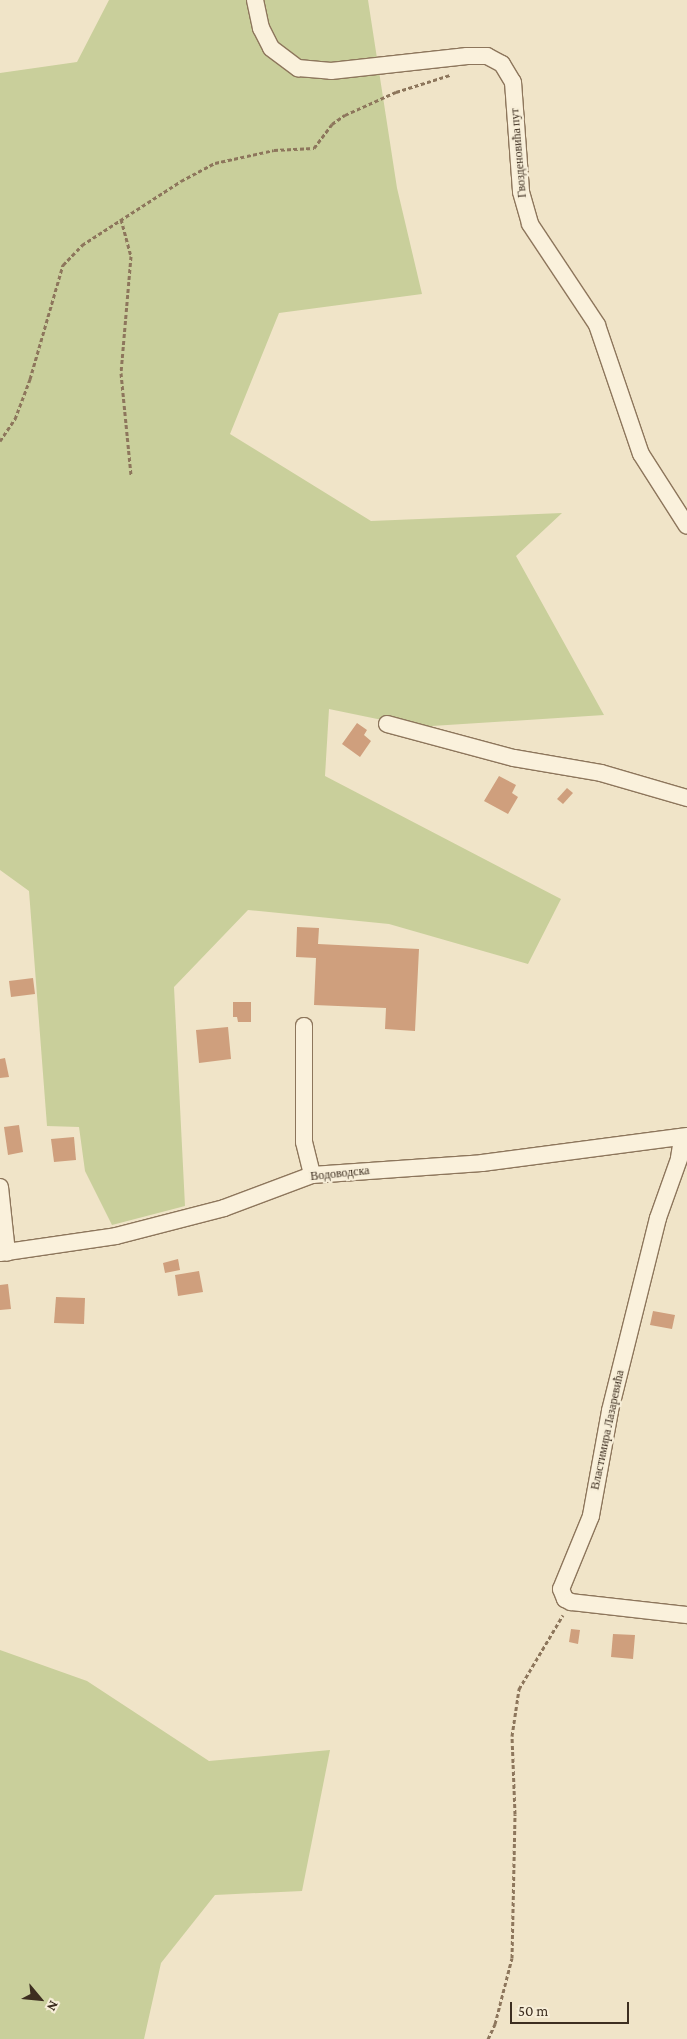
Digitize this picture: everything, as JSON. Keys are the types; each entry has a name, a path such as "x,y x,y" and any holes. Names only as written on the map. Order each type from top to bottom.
{"street":[{"name":"Гвозденовића пут","path":"255,0 261,28 271,48 298,68 331,72 467,56 486,56 502,64 513,82 521,192 530,224 597,325 641,454 687,526"},
{"path":"387,724 514,758 601,772 687,798"},
{"path":"304,1026 304,1142 312,1175"},
{"name":"Водоводска","path":"3,1253 116,1236 224,1208 312,1175 482,1163 630,1143 685,1138"},
{"name":"Властимира Лазаревића","path":"571,1602 565,1599 561,1589 592,1516 610,1411 658,1218 685,1138"},
{"path":"0,1187 3,1253"},
{"path":"571,1602 687,1615"}],"path":[{"path":"0,441 15,419 30,379 63,265 82,245 181,181 215,163 274,150 314,148 332,124 345,115 396,92 459,73"},
{"path":"121,219 131,256 121,373 131,475"},
{"path":"488,2039 496,2024 512,1958 515,1814 512,1736 519,1689 571,1602"}],"green space":[{"path":"109,0 368,0 397,188 422,294 279,313 230,434 371,521 562,513 516,556 604,715 416,727 329,709 325,776 561,899 528,964 389,924 248,910 174,987 185,1206 112,1225 85,1171 79,1127 47,1126 29,891 0,870 0,73 77,62"},
{"path":"0,1650 87,1681 209,1761 330,1750 302,1891 215,1895 161,1963 144,2039 0,2039"}],"building":[{"path":"357,723 367,730 364,735 371,741 360,757 342,744"},
{"path":"499,776 516,785 512,793 518,797 508,814 484,801"},
{"path":"567,788 573,793 563,804 557,799"},
{"path":"297,927 319,928 318,944 419,949 415,1031 385,1029 386,1008 314,1005 316,958 296,957"},
{"path":"33,978 35,994 11,997 9,981"},
{"path":"233,1002 251,1002 251,1022 238,1022 237,1017 233,1017"},
{"path":"228,1027 231,1059 199,1063 196,1030"},
{"path":"5,1058 9,1077 0,1078 0,1059"},
{"path":"19,1125 23,1152 8,1155 4,1127"},
{"path":"74,1137 76,1160 54,1162 51,1139"},
{"path":"178,1259 180,1270 165,1273 163,1263"},
{"path":"199,1271 203,1292 178,1296 175,1275"},
{"path":"8,1284 11,1309 0,1310 0,1285"},
{"path":"56,1297 85,1298 84,1324 54,1323"},
{"path":"653,1311 675,1315 672,1329 650,1325"},
{"path":"571,1629 580,1630 578,1644 569,1642"},
{"path":"613,1634 635,1635 633,1659 611,1657"}]}
